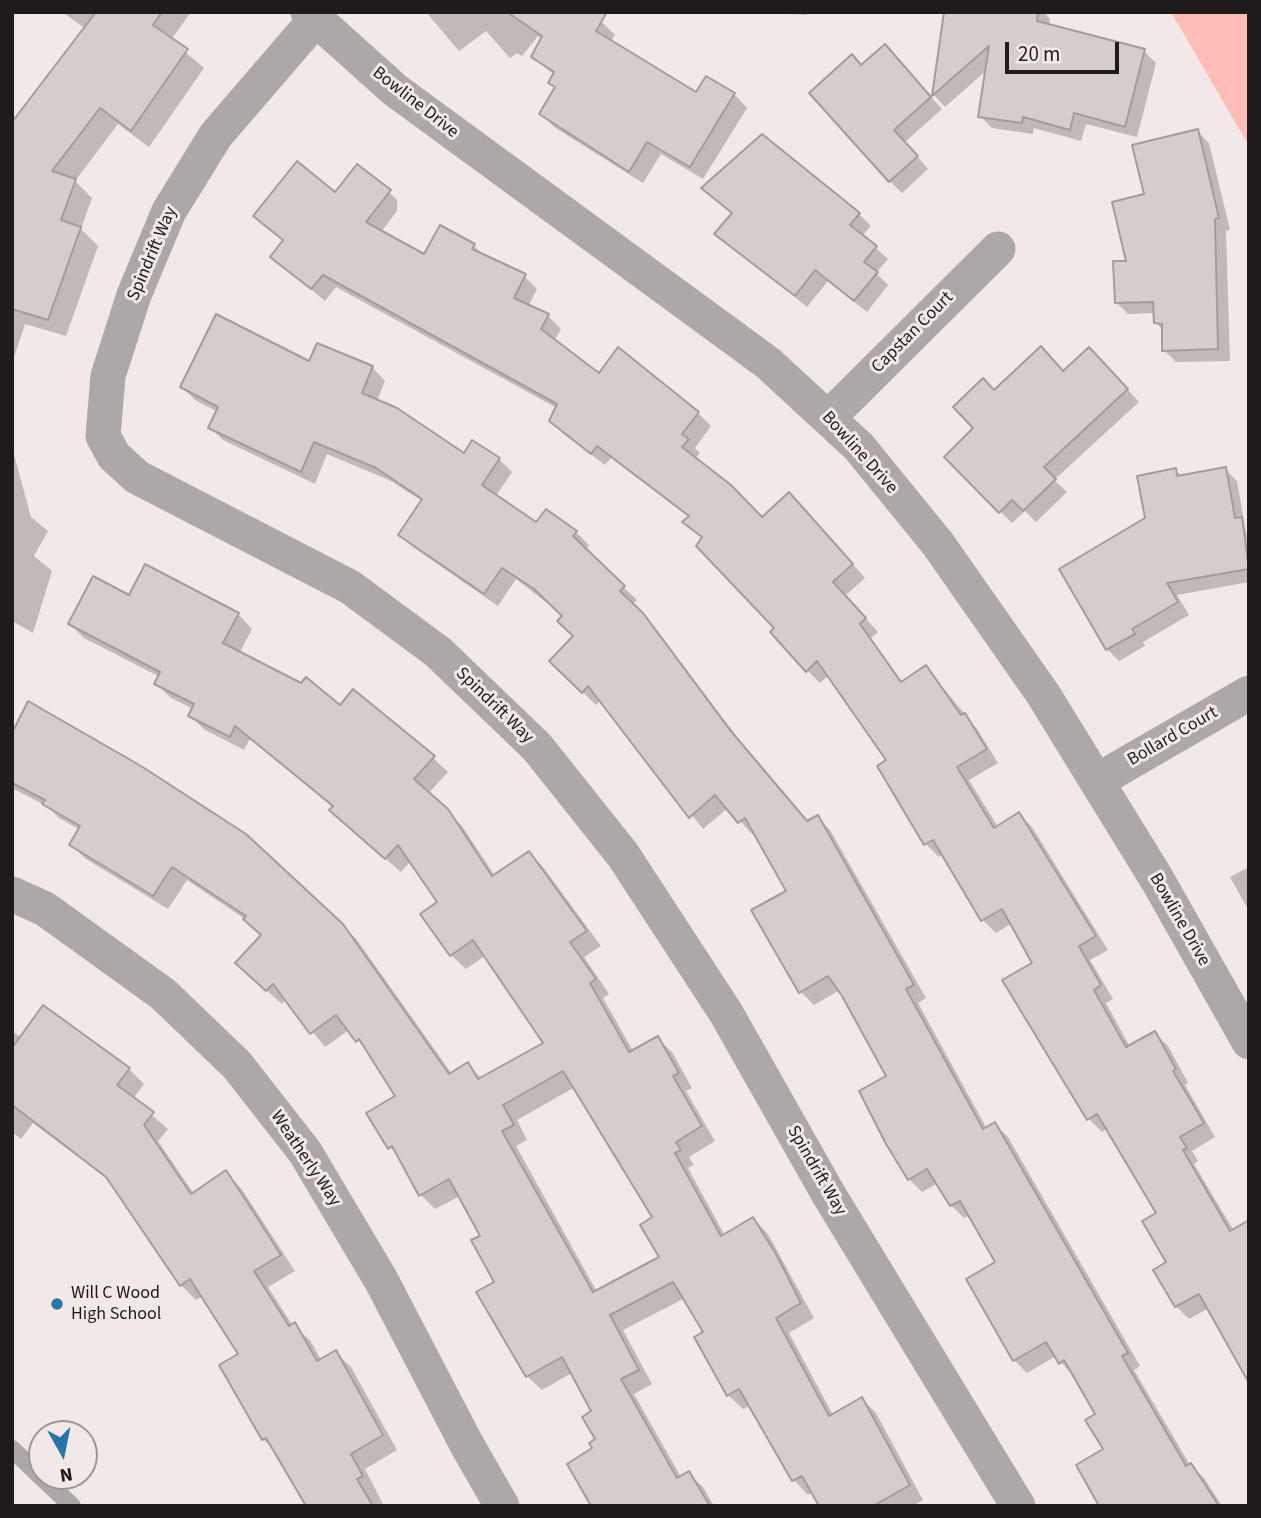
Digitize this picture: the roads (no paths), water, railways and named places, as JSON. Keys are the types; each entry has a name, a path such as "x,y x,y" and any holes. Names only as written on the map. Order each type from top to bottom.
{"street":[{"name":"Bowline Drive","path":"312,16 396,90 768,363 859,447 938,544 1043,694 1097,781 1249,1042"},
{"name":"Spindrift Way","path":"312,16 216,135 169,211 134,295 108,376 103,436 114,456 137,477 350,587 438,652 537,747 623,855 726,1013 828,1195 1018,1506"},
{"name":"Capstan Court","path":"829,418 998,249"},
{"name":"Bollard Court","path":"1097,781 1249,693"},
{"name":"Weatherly Way","path":"12,894 45,909 163,994 237,1065 318,1175 381,1280 502,1506"}],"lane":[{"path":"12,1449 72,1506"}],"place":[{"name":"Will C Wood High School","path":"57,1304"}]}
